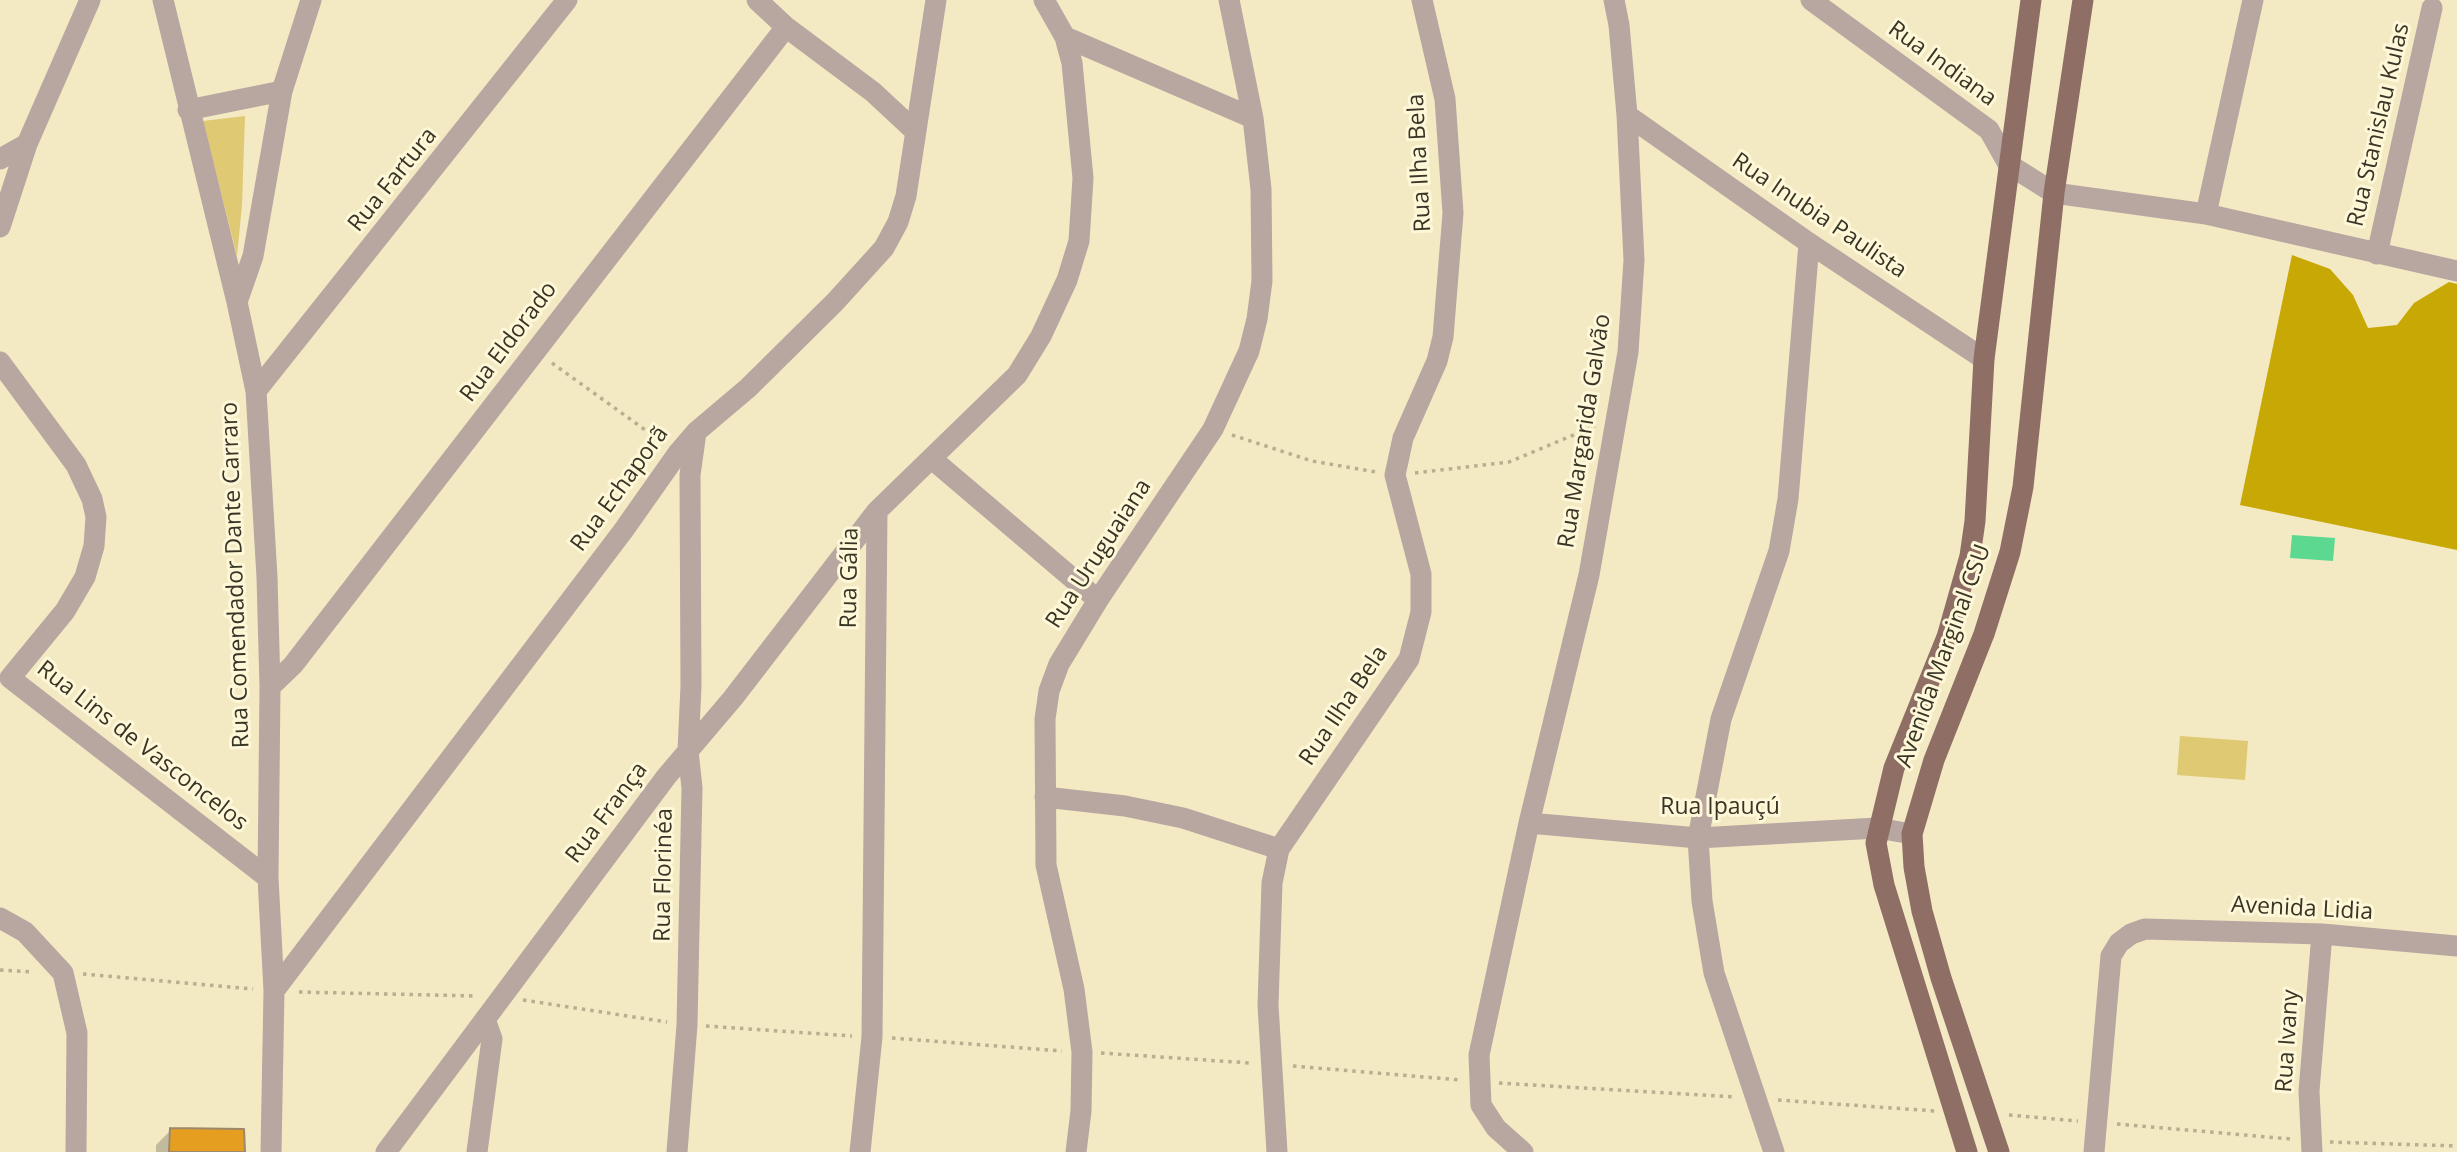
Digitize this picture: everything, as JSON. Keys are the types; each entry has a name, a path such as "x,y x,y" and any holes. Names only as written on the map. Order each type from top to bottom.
{"main road":[{"name":"Avenida Marginal CSU","path":"1967,1152 1884,885 1877,859 1877,828 1894,768 1947,637 1970,556 1975,522 1983,359 2031,0"},
{"name":"Avenida Marginal CSU","path":"1999,1152 1941,978 1922,911 1912,834 1934,760 1984,634 2010,552 2023,488 2054,193 2083,0"}],"street":[{"path":"0,227 27,144 90,0"},
{"name":"Rua Comendador Dante Carraro","path":"163,0 237,302 256,391 267,577 270,687 268,878 274,991 271,1152"},
{"path":"237,302 253,256 282,91 311,0"},
{"name":"Rua Fartura","path":"256,391 567,0"},
{"path":"757,0 786,27 873,92 916,132"},
{"name":"Rua Echaporã","path":"274,991 615,542 695,432 748,388 865,272 884,248 898,222 916,132 936,0"},
{"name":"Rua Gália","path":"860,1152 872,1037 877,511 1017,375 1041,336 1067,280 1079,241 1083,178 1072,63 1065,37 1044,0"},
{"name":"Rua Uruguaiana","path":"1076,1152 1081,1111 1082,1052 1074,989 1046,865 1045,719 1049,691 1059,664 1098,600 1213,429 1249,351 1262,281 1261,189 1253,118 1229,0"},
{"name":"Rua Ilha Bela","path":"1277,1152 1270,1064 1269,927 1272,883 1279,849 1409,659 1416,642 1421,612 1421,574 1395,475 1403,438 1437,361 1443,337 1453,213 1445,99 1422,0"},
{"name":"Rua Margarida Galvão","path":"1478,1082 1479,1055 1520,862 1589,575 1628,352 1634,260 1627,115 1619,25 1614,0"},
{"name":"Rua Indiana","path":"1811,0 1989,130 2008,164"},
{"path":"2206,214 2253,0"},
{"name":"Rua Stanislau Kulas","path":"2377,254 2432,8"},
{"name":"Rua Eldorado","path":"270,687 293,665 786,27"},
{"path":"1065,37 1253,118"},
{"path":"188,110 282,91"},
{"name":"Rua Inubia Paulista","path":"1627,115 1809,243 1983,359"},
{"path":"0,159 27,144"},
{"path":"2008,164 2054,193 2206,214 2457,271"},
{"path":"1774,1152 1714,973 1702,901 1698,838 1721,719 1779,551 1788,499 1809,243"},
{"name":"Rua Lins de Vasconcelos","path":"0,362 76,465 92,499 96,517 94,546 85,577 65,611 5,681 268,878"},
{"name":"Rua Florinéa","path":"677,1152 687,1025 692,788 688,751 691,686 690,475 695,432"},
{"path":"932,459 1098,600"},
{"name":"Rua França","path":"386,1152 688,751 839,565 877,511"},
{"path":"1045,797 1125,806 1183,818 1279,849"},
{"name":"Rua Ipauçú","path":"1529,823 1698,838 1877,828 1912,834"},
{"path":"0,918 24,932 63,972 77,1033 76,1152"},
{"name":"Avenida Lidia","path":"2095,1123 2111,956 2119,943 2145,929 2322,934 2457,946"},
{"name":"Rua Ivany","path":"2312,1147 2309,1091 2322,934"},
{"path":"477,1152 492,1039 485,1019"},
{"path":"1478,1082 1481,1105 1496,1128 1523,1152"},
{"path":"2094,1152 2095,1123"}],"path":[{"path":"536,352 678,453"},
{"path":"1213,429 1312,461 1395,475 1509,462 1617,416"},
{"path":"0,970 63,972 274,991 501,997 687,1025 1270,1064 1478,1082 1954,1112"},
{"path":"1986,1114 2312,1147 2457,1146"}],"shaded area":[{"path":"245,116 242,205 237,256 203,121"},
{"path":"2292,255 2330,269 2353,295 2368,328 2397,325 2414,303 2449,282 2457,284 2457,550 2240,505"},
{"path":"2292,535 2335,538 2333,561 2290,558"},
{"path":"2180,736 2248,741 2245,780 2177,775"}],"building":[{"path":"170,1128 244,1129 245,1152 169,1152"}]}
